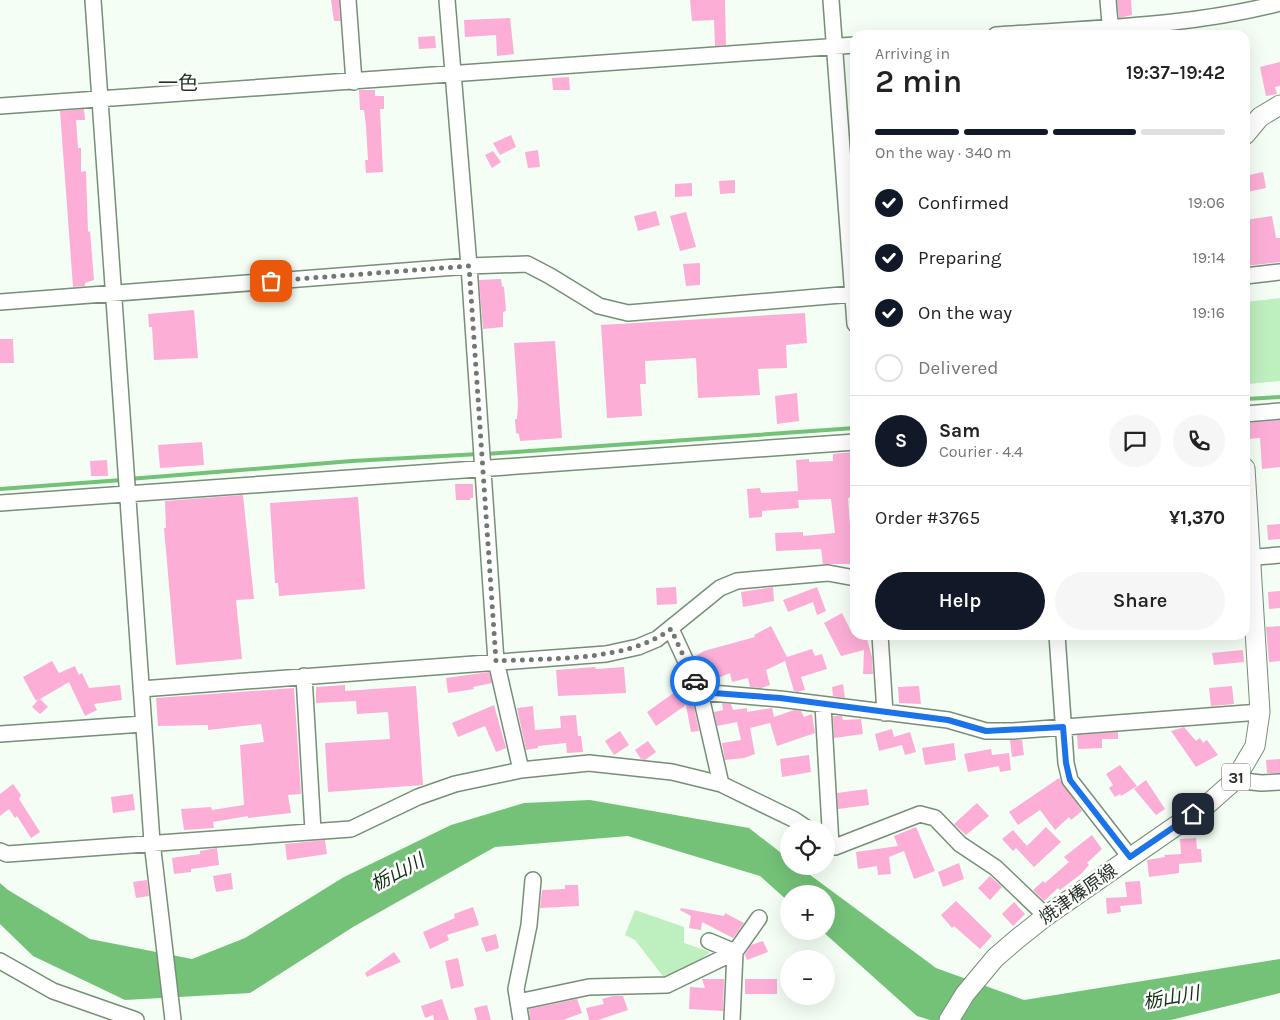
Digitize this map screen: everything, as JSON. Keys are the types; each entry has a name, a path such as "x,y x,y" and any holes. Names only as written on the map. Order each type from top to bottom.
{"main road":[{"path":"1250,128 1260,117 1280,105"},
{"name":"焼津榛原線","path":"949,1020 965,994 995,958 1046,916 1209,803 1234,780 1255,746 1260,712 1250,583"}],"street":[{"path":"93,0 152,842 173,1020"},
{"path":"348,0 354,82"},
{"path":"447,0 469,266 496,661 521,770"},
{"path":"832,0 850,190"},
{"path":"1108,0 1110,30"},
{"path":"1117,30 1239,13 1272,3"},
{"path":"0,106 850,46"},
{"path":"0,302 469,266 527,264 600,306 628,313 850,294"},
{"path":"1250,275 1280,272"},
{"path":"1250,414 1280,411"},
{"path":"0,503 128,494 482,459 850,442"},
{"path":"1250,557 1280,555"},
{"path":"141,689 606,654 658,639 720,588 738,581 828,573 850,577"},
{"path":"671,629 700,692 720,784"},
{"path":"880,640 885,713"},
{"path":"1057,640 1066,763 1070,780 1130,857"},
{"path":"304,676 314,832"},
{"path":"700,692 780,698 948,720 986,731 1260,712"},
{"path":"823,705 828,820"},
{"path":"0,734 144,724"},
{"path":"0,851 7,854 351,829 418,796 455,784 521,770 589,763 672,772 720,784 795,820"},
{"path":"1234,780 1261,783 1280,782"},
{"path":"835,847 920,814 935,818 960,844 996,868 1046,916"},
{"path":"521,1020 516,989 530,925 532,880"},
{"path":"518,1002 589,987 667,984 734,952 759,918"},
{"path":"709,941 734,952"},
{"path":"732,1020 734,952"},
{"path":"0,961 53,991 136,1020"}],"shaded area":[{"path":"1280,298 1280,381 1250,384 1250,301"},
{"path":"635,910 684,927 684,943 710,952 669,984 635,940 625,935"}],"water":[{"name":"栃山川","path":"590,800 749,828 780,852 780,875 810,875 824,885 780,885 780,894 760,876 628,836 495,847 353,927 250,993 125,1000 33,956 0,924 0,883 8,890 90,939 192,959 245,938 344,877 451,825 524,803"},
{"name":"栃山川","path":"835,893 936,968 1024,1000 1280,959 1280,993 1171,1020 930,1020 917,1016 832,940 835,940"}],"building":[{"path":"331,0 339,0 340,21 334,21"},
{"path":"690,0 725,0 726,45 715,46 714,20 692,21"},
{"path":"1117,0 1131,0 1132,15 1119,18"},
{"path":"510,18 514,54 497,56 496,35 465,37 464,20"},
{"path":"435,36 436,48 419,49 418,37"},
{"path":"1280,62 1280,86 1275,87 1277,94 1266,96 1260,67"},
{"path":"569,77 570,90 553,90 552,78"},
{"path":"359,90 375,90 375,96 384,96 384,109 380,109 383,172 366,173 365,160 368,160 366,126 364,110 360,110"},
{"path":"84,109 85,120 76,120 78,148 81,148 81,172 86,171 88,232 90,231 94,280 85,283 85,286 73,287 60,111"},
{"path":"511,135 516,147 500,155 493,143"},
{"path":"538,150 540,167 528,168 525,152"},
{"path":"493,151 501,162 492,168 485,155"},
{"path":"1263,172 1266,188 1250,191 1250,175"},
{"path":"735,180 735,193 720,194 719,181"},
{"path":"692,183 692,196 675,197 675,184"},
{"path":"656,211 660,225 638,231 634,216"},
{"path":"686,212 696,247 680,251 670,216"},
{"path":"1272,216 1276,238 1280,238 1280,262 1250,265 1250,219"},
{"path":"700,263 700,285 686,286 683,264"},
{"path":"501,279 502,286 504,287 506,311 503,312 503,327 483,329 479,280"},
{"path":"194,310 198,358 154,360 152,327 149,327 148,314"},
{"path":"805,313 807,343 786,345 787,368 758,369 760,395 698,398 696,358 645,361 646,384 640,384 642,416 607,418 601,325"},
{"path":"0,339 13,339 14,363 0,363"},
{"path":"555,341 562,438 520,441 519,434 516,433 515,419 517,419 518,403 514,343"},
{"path":"797,393 799,421 777,424 775,396"},
{"path":"1280,420 1280,467 1262,469 1260,438 1250,439 1250,423"},
{"path":"202,442 204,465 160,468 158,445"},
{"path":"850,452 850,498 848,498 850,564 823,564 821,549 776,551 775,533 803,532 803,536 835,533 831,499 798,500 799,508 762,511 762,517 749,518 747,489 760,488 761,493 798,491 796,460 809,459 809,462 833,461 833,454"},
{"path":"107,460 108,476 91,476 90,461"},
{"path":"455,484 473,484 473,498 470,498 470,500 456,500"},
{"path":"243,495 254,599 236,600 242,659 176,665 164,528 166,528 165,501"},
{"path":"358,497 365,589 279,596 278,583 275,583 270,503"},
{"path":"1280,524 1280,539 1268,540 1267,525"},
{"path":"676,587 677,604 657,605 656,588"},
{"path":"773,587 774,601 743,607 741,592"},
{"path":"817,587 826,611 817,615 813,602 788,612 783,600"},
{"path":"1280,591 1280,608 1269,609 1268,592"},
{"path":"842,613 850,629 850,640 867,640 872,657 873,674 863,674 864,650 841,656 824,623"},
{"path":"771,626 787,657 812,649 815,656 822,654 827,669 801,677 805,690 797,692 794,691 785,661 766,670 770,685 761,688 750,687 748,678 732,682 730,673 706,683 694,657 704,651 755,637 754,635"},
{"path":"1280,626 1280,661 1269,662 1266,627"},
{"path":"1243,650 1244,662 1214,665 1212,653"},
{"path":"52,661 59,673 75,666 79,675 82,673 89,688 120,685 122,700 94,704 97,710 85,716 69,682 40,699 48,707 40,714 32,707 39,699 36,701 23,677"},
{"path":"595,667 596,669 624,667 626,693 558,696 556,670"},
{"path":"489,672 492,683 473,687 474,689 448,693 446,678"},
{"path":"843,684 845,698 833,696 832,687"},
{"path":"345,685 345,691 416,686 423,785 328,792 325,743 390,739 388,712 357,714 356,701 316,703 316,687"},
{"path":"919,686 921,704 899,703 898,687"},
{"path":"1232,686 1234,704 1211,706 1209,688"},
{"path":"682,687 694,707 699,731 691,732 686,705 656,726 647,712"},
{"path":"294,688 301,794 288,795 291,813 248,818 248,816 213,822 214,828 184,830 181,809 211,807 212,810 244,805 240,745 264,742 261,724 208,730 208,725 158,726 156,698"},
{"path":"722,703 731,704 733,710 747,708 747,712 772,708 774,717 794,710 801,711 804,717 812,714 815,733 777,746 770,723 750,728 755,754 744,758 725,760 722,743 741,740 737,722 717,726 714,712 723,710"},
{"path":"494,705 506,748 496,752 485,726 458,737 452,723"},
{"path":"533,706 535,730 561,728 560,716 576,715 578,736 581,736 583,752 567,753 566,743 538,746 538,748 526,750 517,708"},
{"path":"833,716 842,716 843,720 861,719 863,734 834,738"},
{"path":"1184,727 1196,741 1200,738 1203,743 1207,740 1218,755 1196,767 1171,731"},
{"path":"892,729 894,737 910,732 916,752 905,755 902,745 879,751 875,734"},
{"path":"620,731 629,745 614,755 605,741"},
{"path":"1118,732 1118,739 1102,739 1102,748 1078,749 1077,735"},
{"path":"1010,740 1022,740 1024,755 1012,757"},
{"path":"648,741 656,752 645,760 641,759 635,750"},
{"path":"954,743 956,760 925,765 922,748"},
{"path":"991,749 992,755 1009,753 1011,770 1000,772 999,766 968,772 964,754"},
{"path":"809,755 811,772 782,777 780,759"},
{"path":"1280,759 1280,773 1267,773 1266,760"},
{"path":"1120,765 1137,786 1121,796 1120,794 1115,797 1109,788 1113,785 1106,774"},
{"path":"1059,778 1082,811 1071,820 1069,817 1055,830 1040,810 1018,825 1009,812"},
{"path":"1146,780 1165,809 1156,815 1134,789"},
{"path":"13,784 21,795 19,799 40,832 31,838 17,816 15,818 9,809 0,816 0,794"},
{"path":"867,789 869,805 838,809 837,793"},
{"path":"133,794 135,810 113,813 111,797"},
{"path":"977,803 989,816 966,835 954,824"},
{"path":"916,827 935,871 914,879 904,851 889,857 891,874 878,875 877,866 858,869 856,852 898,846 894,836"},
{"path":"1046,827 1061,842 1034,867 1016,848 1013,851 1002,839 1013,830 1027,846"},
{"path":"1092,835 1102,849 1087,863 1089,865 1081,874 1060,890 1058,888 1044,901 1033,890 1043,881 1045,883 1069,862 1064,857"},
{"path":"1196,838 1197,849 1201,849 1202,862 1179,864 1179,873 1149,877 1147,860 1165,857 1164,855 1181,854 1180,839"},
{"path":"325,840 327,854 287,860 285,844"},
{"path":"217,848 219,865 191,869 191,872 174,874 172,858 200,854 200,851"},
{"path":"959,863 964,879 943,887 938,872"},
{"path":"231,873 233,889 216,892 213,876"},
{"path":"990,876 1002,887 990,900 978,888"},
{"path":"147,880 149,896 136,898 133,882"},
{"path":"1140,881 1142,904 1120,906 1121,912 1107,914 1106,898 1127,897 1125,882"},
{"path":"565,885 578,885 579,906 540,908 542,890 565,889"},
{"path":"956,901 992,936 980,949 954,926 952,928 941,915"},
{"path":"1014,902 1025,914 1013,926 1002,914"},
{"path":"473,907 479,925 447,935 449,940 430,949 423,932 455,918 454,914"},
{"path":"681,908 724,916 725,913 744,923 733,938 702,922 701,930 689,928 691,916 680,910"},
{"path":"496,934 499,948 486,952 481,938"},
{"path":"763,941 768,952 747,960 745,955 751,945"},
{"path":"394,952 401,962 367,977 365,973"},
{"path":"458,958 464,986 451,989 445,961"},
{"path":"702,979 724,979 723,1011 689,1009 690,987 705,988"},
{"path":"745,979 777,979 777,994 745,994"},
{"path":"623,996 628,1010 598,1020 589,1020 586,1008 604,1004 602,999"},
{"path":"442,999 449,1020 434,1020 433,1015 425,1018 421,1006"},
{"path":"577,999 582,1013 563,1020 530,1020 529,1009"},
{"path":"487,1005 491,1020 477,1020 474,1008"}],"waterway":[{"path":"1250,399 1280,397"},
{"path":"486,454 850,428"},
{"path":"129,479 352,461 479,454"},
{"path":"0,489 122,480"}],"way so far":[{"path":"271,281 469,266 496,661 606,654 638,647 658,639 671,629 695,681"}],"district":[{"name":"一色","path":"178,83"}],"route":[{"path":"695,681 700,692 780,698 850,709 948,720 986,731 1063,727 1066,763 1070,780 1130,857 1193,814"}]}
